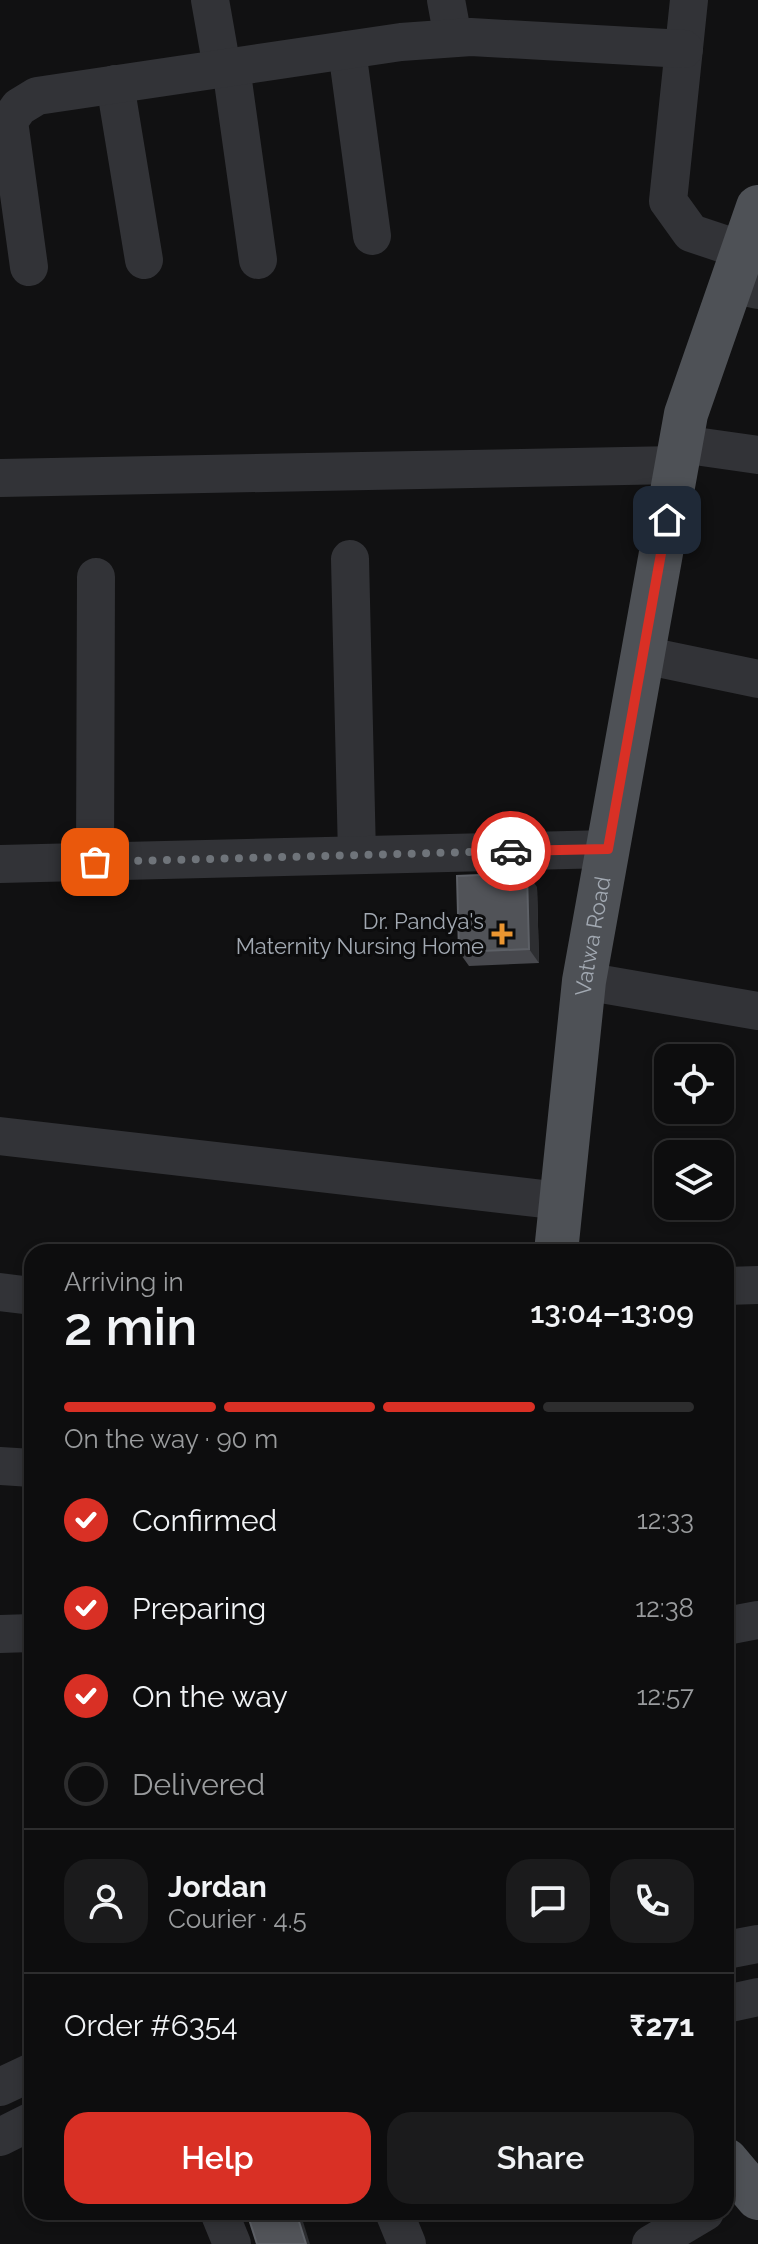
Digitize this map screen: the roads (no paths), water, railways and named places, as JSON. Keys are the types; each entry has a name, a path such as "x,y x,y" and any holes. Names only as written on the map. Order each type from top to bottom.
{"main road":[{"name":"Vatwa Road","path":"557,1244 584,981 686,414 744,275 758,207"}],"street":[{"path":"210,0 226,68 258,260"},
{"path":"446,0 453,38"},
{"path":"689,0 668,201 691,233 744,275"},
{"path":"29,267 9,121 19,107 37,96 401,42 453,38 684,49"},
{"path":"347,50 372,236"},
{"path":"115,84 144,260"},
{"path":"0,478 758,455"},
{"path":"350,559 357,855"},
{"path":"95,862 96,577"},
{"path":"643,655 758,679"},
{"path":"0,864 608,849"},
{"path":"584,981 758,1011"},
{"path":"0,1136 561,1201"},
{"path":"734,1286 758,1285"},
{"path":"0,1292 24,1295"},
{"path":"0,1466 24,1468"},
{"path":"734,1624 758,1620"},
{"path":"0,1634 24,1633"},
{"path":"734,1948 758,1944"},
{"path":"734,2002 758,1997"},
{"path":"0,2087 24,2076"},
{"path":"0,2137 24,2125"},
{"path":"222,2220 232,2244"},
{"path":"397,2220 407,2244"},
{"path":"651,2244 692,2220"}],"place":[{"name":"Dr. Pandya's Maternity Nursing Home","path":"502,934"}]}
